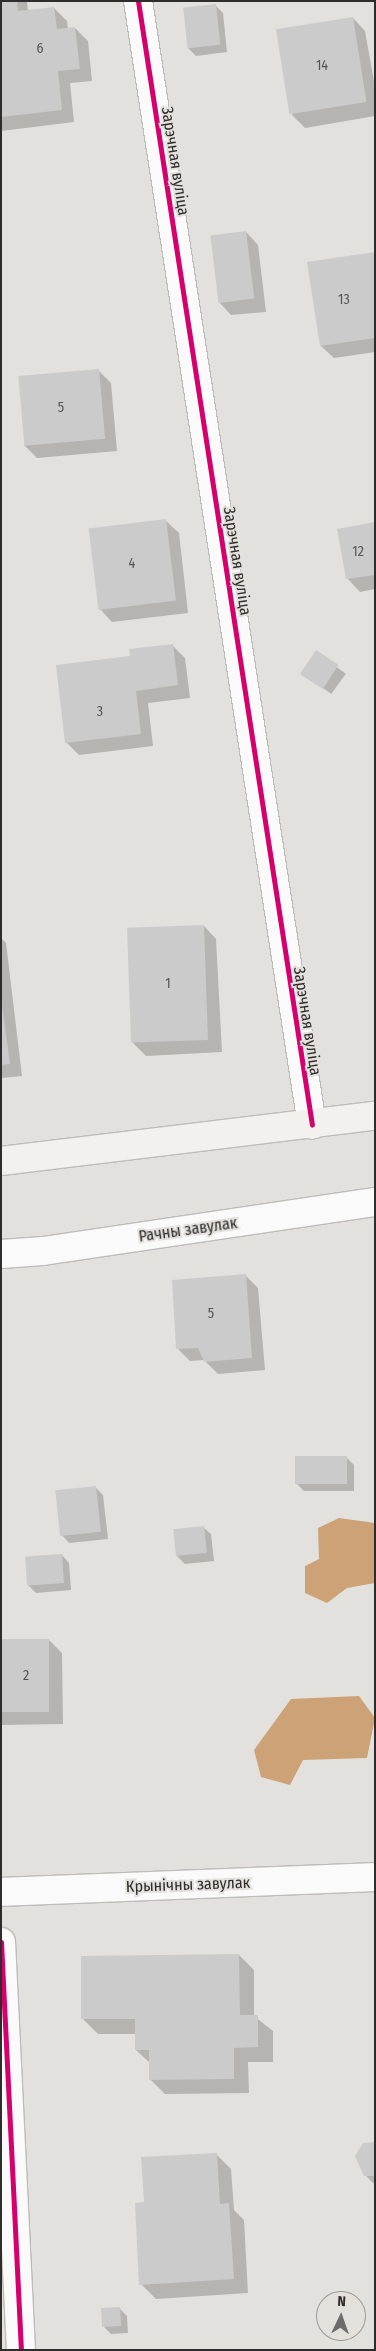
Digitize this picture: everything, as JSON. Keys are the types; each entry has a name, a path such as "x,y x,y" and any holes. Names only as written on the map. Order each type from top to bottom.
{"main road":[{"path":"1,1161 375,1116"}],"street":[{"name":"Зарэчная вуліца","path":"138,1 312,1124"},
{"name":"Рачны завулак","path":"1,1254 62,1248 375,1202"},
{"name":"Крынічны завулак","path":"1,1892 375,1877"},
{"path":"1,1942 22,2350"}],"shaded area":[{"path":"339,1518 375,1523 375,1583 347,1588 327,1603 305,1593 305,1566 319,1559 318,1528"},
{"path":"359,1696 375,1718 367,1758 303,1760 290,1785 261,1777 254,1750 291,1699"}],"building":[{"path":"1,1 17,1 18,11 54,7 57,29 75,27 80,69 58,71 62,110 1,117"},
{"path":"216,4 220,45 187,48 183,7"},
{"path":"353,17 366,102 289,114 276,29"},
{"path":"246,231 254,298 219,303 210,235"},
{"path":"375,252 375,338 320,346 307,262"},
{"path":"99,369 105,439 24,446 18,376"},
{"path":"166,519 176,600 99,610 89,529"},
{"path":"375,522 375,575 346,579 337,529"},
{"path":"173,644 178,685 136,691 141,734 65,743 56,665 130,656 129,649"},
{"path":"316,650 339,665 323,689 300,674"},
{"path":"204,925 208,1040 131,1043 127,928"},
{"path":"1,998 10,1064 1,1065"},
{"path":"246,1274 252,1358 204,1362 198,1348 176,1349 172,1280"},
{"path":"295,1456 347,1456 347,1484 295,1484"},
{"path":"96,1486 101,1532 60,1536 55,1490"},
{"path":"204,1526 207,1553 176,1556 173,1529"},
{"path":"62,1554 64,1583 27,1586 25,1557"},
{"path":"1,1639 49,1639 49,1712 1,1712"},
{"path":"239,1954 240,2015 258,2015 258,2047 234,2048 234,2079 149,2080 149,2050 135,2050 135,2019 81,2019 81,1956"},
{"path":"375,2142 375,2176 364,2176 355,2156 363,2143"},
{"path":"217,2153 220,2204 229,2203 234,2279 139,2285 135,2203 144,2202 141,2157"},
{"path":"120,2307 121,2326 102,2327 101,2308"}],"cycle path":[{"path":"138,1 312,1125"},
{"path":"1,1942 21,2350"}]}
